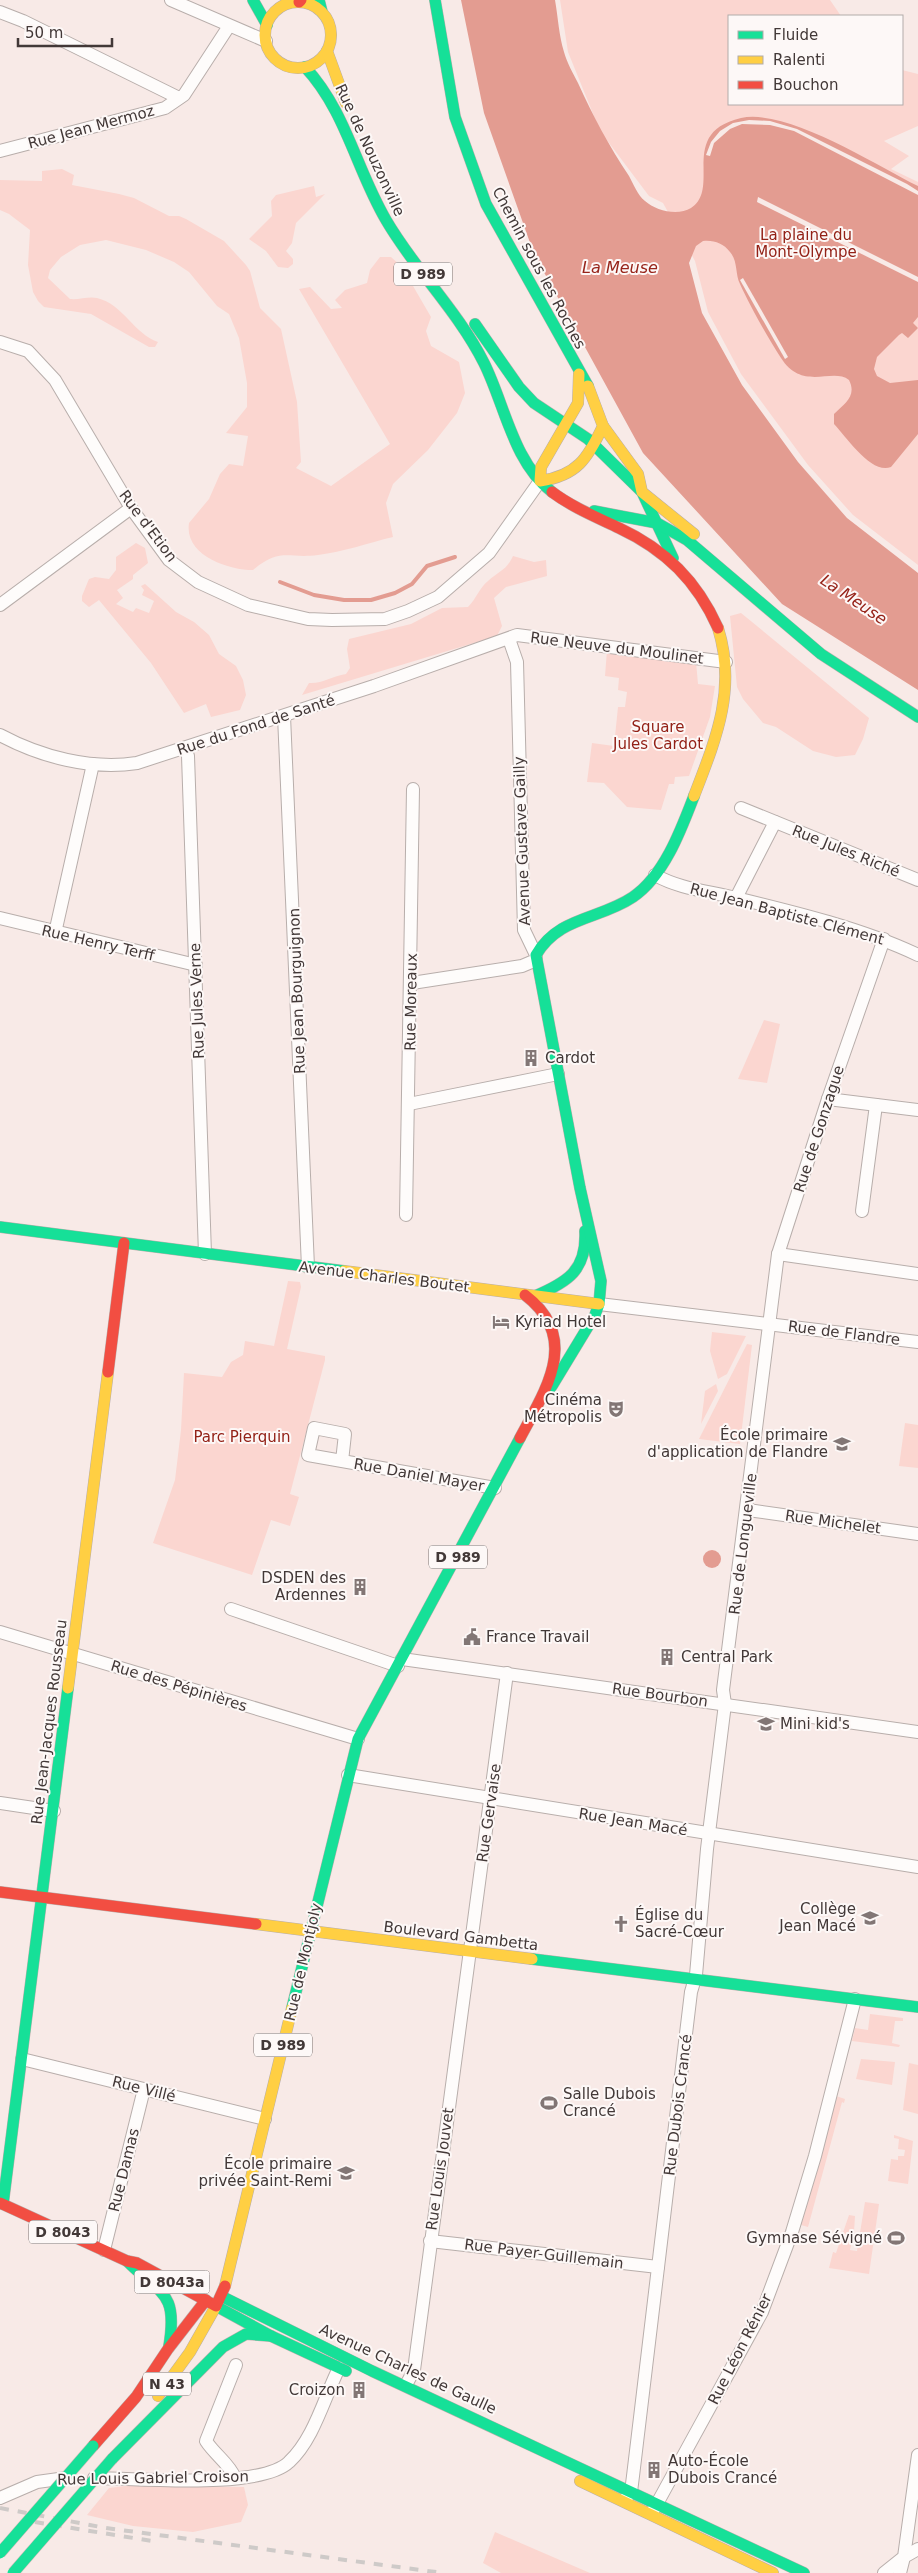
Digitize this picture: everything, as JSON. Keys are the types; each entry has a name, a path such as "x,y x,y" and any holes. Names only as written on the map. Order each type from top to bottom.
{"main road":[{"path":"253,0 267,25"},
{"path":"263,0 279,8"},
{"name":"Rue de Nouzonville","path":"319,0 322,12 331,30 327,51 351,115 386,195"},
{"name":"Chemin sous les Roches","path":"435,0 455,117 486,204 579,374 592,394 603,426 638,474 642,492"},
{"path":"322,12 313,5 300,1 279,8 267,25 266,41 270,52 280,62 291,67 305,67 318,61 327,51"},
{"name":"Rue de Nouzonville","path":"305,67 321,82 334,104 376,200 392,231 470,339 483,361 516,444 530,471 540,481"},
{"name":"D 989","path":"441,278 519,387 534,403 594,445 642,492 711,548 748,589"},
{"name":"Chemin sous les Roches","path":"540,481 541,467 567,426 578,403 579,374"},
{"path":"540,481 556,480 571,474 589,455 603,426"},
{"name":"D 989","path":"540,481 548,491 578,508 657,522 688,540 748,589 821,654 918,717"},
{"path":"642,492 675,562"},
{"path":"536,957 540,945 549,935 618,905 642,891 655,875 663,864 685,818 711,749 725,701 726,662 721,637 713,614 696,587 675,562 659,550 621,527 578,508"},
{"name":"Avenue Gustave Gailly","path":"536,957 580,1188"},
{"path":"529,1296 562,1284 577,1270 584,1256 586,1237 580,1188"},
{"path":"543,1395 552,1386 580,1344 599,1304 601,1282 596,1251 580,1188"},
{"name":"Avenue Charles Boutet","path":"0,1227 599,1304"},
{"name":"Rue Jean-Jacques Rousseau","path":"2,2198 43,1898 124,1243"},
{"path":"529,1296 547,1314 553,1328 554,1364 543,1395"},
{"name":"D 989","path":"400,1663 543,1395"},
{"name":"Rue de Montjoly","path":"214,2301 265,2119 358,1739 400,1663"},
{"name":"Boulevard Gambetta","path":"0,1892 918,2007"},
{"name":"D 8043","path":"2,2198 48,2212"},
{"name":"Avenue Charles de Gaulle","path":"2,2198 127,2261 152,2270 214,2301 406,2385 804,2573"},
{"name":"Avenue Charles de Gaulle","path":"134,2251 271,2336 492,2437 650,2516 774,2573"},
{"path":"127,2261 136,2271 164,2290 169,2299 173,2326 168,2349"},
{"name":"N 43","path":"0,2553 136,2397 168,2349 214,2301"},
{"name":"N 43","path":"13,2573 112,2459 190,2352 214,2301"},
{"path":"112,2459 223,2347 237,2336 252,2332 271,2336"}],"street":[{"path":"171,0 266,41"},
{"name":"Rue Jean Mermoz","path":"0,12 23,21 179,98"},
{"name":"Rue Jean Mermoz","path":"0,151 165,108 184,95 229,26"},
{"name":"Rue d'Etion","path":"0,342 28,352 55,380 131,508 169,560 198,582 248,605 308,619 385,619 438,597 489,553 540,481"},
{"path":"0,605 131,508"},
{"name":"Rue Neuve du Moulinet","path":"509,639 516,635 726,662"},
{"name":"Rue du Fond de Santé","path":"0,735 41,753 94,764 122,765 137,763 284,716 509,639"},
{"name":"Avenue Gustave Gailly","path":"509,639 517,662 524,930 536,957"},
{"name":"Rue Jean Bourguignon","path":"284,716 308,1267"},
{"name":"Rue Jules Verne","path":"185,748 188,756 205,1254"},
{"path":"55,933 94,764"},
{"name":"Rue Moreaux","path":"406,1215 412,983 413,789"},
{"name":"Rue Jules Riché","path":"742,808 918,880"},
{"name":"Rue Jules Riché","path":"736,898 775,822"},
{"name":"Rue Jean Baptiste Clément","path":"655,875 670,883 736,898 884,939 918,955"},
{"name":"Rue Henry Terff","path":"0,918 55,933 196,965"},
{"name":"Rue de Gonzague","path":"769,1324 778,1254 828,1099 884,939"},
{"path":"412,983 522,966 536,957"},
{"path":"409,1104 558,1074"},
{"path":"828,1099 918,1110"},
{"path":"862,1211 876,1105"},
{"path":"778,1254 918,1274"},
{"name":"Avenue Charles Boutet","path":"599,1304 769,1324"},
{"name":"Rue de Flandre","path":"769,1324 918,1342"},
{"name":"Rue de Longueville","path":"725,1704 723,1690 748,1510 769,1324"},
{"name":"Rue Daniel Mayer","path":"342,1461 495,1488"},
{"name":"Rue Michelet","path":"748,1510 918,1534"},
{"path":"231,1609 400,1663"},
{"name":"Rue des Pépinières","path":"0,1632 358,1739"},
{"name":"Rue Bourbon","path":"400,1663 507,1673 918,1732"},
{"name":"Rue Gervaise","path":"470,1952 507,1673"},
{"name":"Rue Dubois Crancé","path":"631,2492 694,1980 725,1704"},
{"name":"Rue Jean Macé","path":"348,1776 918,1867"},
{"path":"0,1803 54,1811"},
{"name":"Rue Louis Jouvet","path":"406,2385 414,2370 470,1952"},
{"name":"Rue Léon Rénier","path":"650,2516 762,2312 792,2232 815,2156 854,1999"},
{"name":"Rue Villé","path":"22,2059 265,2119"},
{"name":"Rue Damas","path":"104,2250 144,2089"},
{"name":"Rue Payer-Guillemain","path":"430,2241 658,2267"},
{"path":"235,2478 231,2467 212,2450 206,2441 236,2365"},
{"name":"Rue Louis Gabriel Croison","path":"0,2498 25,2486 55,2478 235,2478 269,2474 288,2463 304,2444 339,2368"},
{"path":"900,2573 904,2557 918,2456"},
{"path":"622,2502 631,2492"},
{"path":"884,2573 904,2557 918,2549"}],"green space":[{"name":"La plaine du Mont-Olympe","path":"560,0 830,0 840,15 728,15 728,105 903,105 903,70 918,74 918,126 884,141 909,156 891,169 918,182 918,565 853,515 808,465 741,374 708,312 695,261 663,203 649,196 600,131 568,52"},
{"path":"62,169 74,175 72,185 134,198 169,216 179,216 186,219 224,241 246,265 250,271 260,308 281,329 297,402 301,462 296,468 331,486 390,444 299,289 310,287 331,309 342,308 335,300 345,290 367,283 370,270 380,257 391,257 402,267 431,317 426,331 431,346 459,362 465,393 457,413 428,450 393,484 386,503 393,537 327,554 278,556 253,570 220,564 200,552 193,544 189,534 189,523 209,499 220,474 229,464 243,466 248,436 226,433 247,407 247,383 239,338 229,314 217,306 189,272 174,262 146,250 106,240 80,245 61,257 50,270 48,278 70,299 91,297 106,301 114,306 142,333 158,342 155,347 149,347 91,314 44,307 33,292 28,265 30,230 9,214 0,210 0,180 42,181 42,171"},
{"path":"314,186 316,197 325,194 296,223 292,243 286,251 293,259 293,264 288,268 278,267 266,251 249,239 272,216 271,201 276,195"},
{"path":"136,543 145,548 148,563 133,575 133,579 117,590 123,598 116,604 133,612 136,608 149,613 154,601 142,595 144,590 141,586 145,584 176,612 194,622 209,635 219,654 236,666 243,680 246,695 240,710 211,717 206,704 184,713 151,663 99,600 89,607 82,601 82,596 89,579 95,577 109,579 116,570 116,557"},
{"path":"513,556 534,562 546,560 547,576 506,587 494,598 502,626 497,636 302,695 309,683 346,674 350,668 347,649 349,639 411,624 442,608 468,607 485,584 505,568"},
{"path":"741,613 869,718 863,739 855,755 836,757 813,751 776,727 763,723 743,699 737,687 730,616"},
{"name":"Square Jules Cardot","path":"607,650 696,662 698,684 715,686 710,717 689,776 675,777 674,784 669,784 661,810 627,807 604,783 587,782 592,743 614,746 618,707 625,707 627,692 618,690 619,678 605,676"},
{"path":"764,1020 780,1024 767,1083 738,1079"},
{"name":"Parc Pierquin","path":"288,1281 300,1282 301,1287 287,1349 325,1356 325,1360 290,1494 299,1497 290,1526 271,1520 252,1575 153,1543 175,1480 181,1430 184,1373 222,1377 231,1362 243,1355 245,1341 274,1346"},
{"path":"712,1332 746,1336 727,1374 718,1379 710,1351"},
{"path":"747,1344 752,1345 740,1444 699,1439"},
{"path":"716,1384 718,1391 701,1424 705,1391"},
{"path":"905,1423 918,1425 918,1468 899,1466"},
{"path":"870,2014 903,2018 903,2021 895,2021 892,2043 900,2045 899,2047 852,2041 855,2028 868,2030"},
{"path":"861,2059 895,2062 892,2085 856,2079"},
{"path":"909,2063 918,2065 918,2114 903,2110"},
{"path":"836,2096 845,2099 844,2103 842,2102 808,2227 801,2225"},
{"path":"894,2135 913,2141 908,2184 888,2181 891,2159 898,2160 898,2156 904,2156 905,2150 898,2149 899,2139 894,2138"},
{"path":"865,2202 879,2204 869,2274 829,2268 833,2252 836,2253 849,2215 855,2216 854,2232 847,2232 846,2238 852,2240 850,2250 857,2251"},
{"path":"125,2486 244,2487 248,2505 241,2522 193,2532 133,2526 87,2515 109,2488"},
{"path":"495,2532 590,2573 501,2573 483,2563"}],"water":[{"name":"La Meuse","path":"461,0 555,0 565,56 589,107 642,199 661,210 680,212 691,208 699,199 703,188 705,148 711,136 722,125 741,118 760,117 782,121 806,130 831,140 918,186 918,317 913,323 918,328 908,338 902,333 899,335 877,357 874,369 877,376 890,383 918,380 918,434 891,467 876,466 868,461 834,424 834,414 846,403 851,395 852,391 849,380 834,376 817,377 799,374 781,358 744,293 738,280 733,256 727,249 718,243 703,241 696,246 689,263 702,313 742,385 798,462 847,518 918,573 918,690 782,604 643,453 534,254 484,113"},
{"path":"708,1550 716,1550 721,1555 719,1566 708,1568 703,1563 703,1555"}],"pier":[{"path":"749,120 770,121 797,129 907,184 918,191 918,195 794,131 770,125 742,124 730,129 714,143 710,156 706,155 711,142 720,131 733,123"},
{"path":"758,197 918,277 918,282 757,202"},
{"path":"743,278 788,357 785,359 740,280"}],"waterway":[{"path":"280,582 314,595 344,600 371,600 395,593 412,584 427,566 455,557"}],"railway":[{"path":"0,2508 106,2528 443,2573"},
{"path":"35,2522 158,2542"}],"traffic: fast":[{"path":"253,0 267,25"},
{"path":"319,0 322,12"},
{"path":"435,0 455,117 486,204 588,386"},
{"path":"305,67 331,102 350,141 366,181 386,220 474,344 491,379 511,432 528,465 539,480 552,492"},
{"path":"475,324 519,387 534,403 588,439 642,492 673,558"},
{"path":"594,511 657,523 687,540 821,654 918,717"},
{"path":"543,1395 552,1386 595,1315 599,1304 601,1281 580,1188 536,955 545,942 556,933 580,920 620,904 644,888 654,877 670,851 694,796"},
{"path":"0,1227 344,1271"},
{"path":"535,1296 566,1280 573,1273 583,1256 585,1231"},
{"path":"292,2008 358,1739 520,1438"},
{"path":"3,2204 68,1688"},
{"path":"532,1959 918,2007"},
{"path":"127,2261 158,2288 169,2304 171,2314 169,2346"},
{"path":"221,2296 372,2371 804,2573"},
{"path":"216,2306 271,2336 346,2371"},
{"path":"112,2459 223,2347 246,2334 271,2336"},
{"path":"0,2553 93,2446"},
{"path":"13,2573 112,2459"}],"traffic: slow":[{"path":"298,2 310,5 321,12 328,23 331,35 328,47 321,58 310,65 298,68 286,65 275,58 268,47 265,35 268,23 275,12 286,5 298,2"},
{"path":"327,51 346,103"},
{"path":"579,374 578,403 541,467 540,481 563,475 580,464 598,437 603,426 588,386"},
{"path":"603,426 638,474 642,492 694,534"},
{"path":"694,796 710,754 725,693 723,650 718,628"},
{"path":"344,1271 599,1304"},
{"path":"68,1688 108,1372"},
{"path":"256,1924 532,1959"},
{"path":"225,2286 292,2008"},
{"path":"158,2396 190,2352 216,2306"},
{"path":"580,2481 773,2573"}],"traffic: jam":[{"path":"552,492 576,507 636,537 665,557 690,582 710,611 718,628"},
{"path":"108,1372 124,1243"},
{"path":"520,1438 548,1383 555,1346 552,1329 542,1311 525,1295"},
{"path":"0,1892 256,1924"},
{"path":"0,2203 127,2261 137,2263 216,2306 225,2286"},
{"path":"93,2446 136,2397 168,2349 206,2300"}],"place":[{"name":"Cardot","path":"531,1058"},
{"name":"Kyriad Hotel","path":"501,1322"},
{"name":"Cinéma Métropolis","path":"616,1409"},
{"name":"École primaire d'application de Flandre","path":"842,1444"},
{"name":"DSDEN des Ardennes","path":"360,1587"},
{"name":"France Travail","path":"472,1637"},
{"name":"Central Park","path":"667,1657"},
{"name":"Mini kid's","path":"766,1724"},
{"name":"Collège Jean Macé","path":"870,1918"},
{"name":"Église du Sacré-Cœur","path":"621,1924"},
{"name":"Salle Dubois Crancé","path":"549,2103"},
{"name":"École primaire privée Saint-Remi","path":"346,2173"},
{"name":"Gymnase Sévigné","path":"896,2238"},
{"name":"Croizon","path":"359,2390"},
{"name":"Auto-École Dubois Crancé","path":"654,2470"}]}
